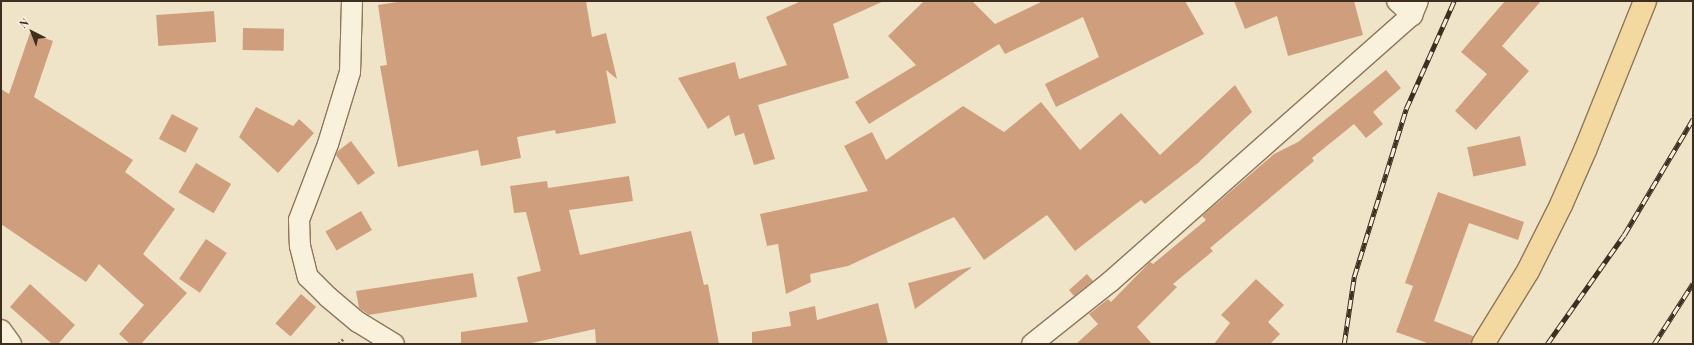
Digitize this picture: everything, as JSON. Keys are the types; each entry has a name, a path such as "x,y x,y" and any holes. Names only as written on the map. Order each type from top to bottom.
{"main road":[{"path":"1483,344 1528,271 1560,204 1586,148 1645,1"}],"street":[{"path":"352,1 350,72 328,144 299,220 300,246 308,277 328,298 358,322 394,344"},
{"path":"1032,344 1110,282 1415,8 1397,1"},
{"path":"1,330 11,344"}],"building":[{"path":"404,1 586,1 592,37 606,33 617,79 606,70 616,123 556,134 555,130 517,137 521,158 481,166 478,150 398,167 380,66 387,65 378,5"},
{"path":"801,1 884,1 833,24 849,78 758,105 775,159 754,165 744,133 735,136 729,115 708,129 678,78 735,62 739,79 787,65 766,17"},
{"path":"924,1 972,1 995,24 1043,1 1185,1 1204,34 1056,107 1045,84 1099,57 1083,17 1005,54 999,44 869,124 855,102 916,65 888,36"},
{"path":"1234,1 1354,1 1363,35 1288,56 1277,16 1245,29"},
{"path":"1505,1 1541,1 1502,46 1529,71 1476,130 1455,111 1487,74 1461,52"},
{"path":"214,11 216,42 158,46 156,15"},
{"path":"243,28 284,29 284,51 243,50"},
{"path":"30,33 53,41 34,97 133,160 125,172 175,209 143,254 187,293 141,344 130,344 119,334 144,305 99,264 86,282 1,224 1,89 9,94"},
{"path":"1386,70 1401,88 1373,112 1383,124 1366,138 1354,124 1312,158 1314,161 1210,248 1213,251 1173,284 1177,287 1137,327 1152,344 1076,344 1098,324 1089,314 1108,299 1111,302 1150,262 1153,264 1206,220 1202,216 1274,154 1298,142"},
{"path":"1235,85 1252,112 1198,163 1145,204 1141,200 1075,251 1047,215 984,260 954,217 848,266 810,274 811,282 786,294 778,244 767,246 760,214 868,191 844,146 872,132 886,160 963,106 1004,132 1041,102 1080,150 1121,113 1160,155"},
{"path":"256,107 293,126 299,119 314,133 278,173 239,137"},
{"path":"172,114 198,128 185,153 159,139"},
{"path":"1520,136 1526,165 1473,177 1467,147"},
{"path":"351,141 375,173 358,185 336,155 338,151"},
{"path":"196,163 231,184 214,213 178,192"},
{"path":"629,176 633,201 569,210 580,255 691,231 704,285 708,284 719,344 596,344 595,329 527,344 461,344 461,332 528,322 517,277 541,271 526,212 514,213 510,186 547,181 548,188"},
{"path":"1438,192 1524,222 1518,240 1469,223 1434,321 1473,336 1471,344 1430,344 1396,332 1413,286 1405,283"},
{"path":"361,211 372,230 336,251 325,231"},
{"path":"206,239 227,253 200,293 179,279"},
{"path":"971,268 915,309 908,283"},
{"path":"473,273 477,297 369,315 359,308 356,291"},
{"path":"1087,274 1093,281 1074,296 1069,290"},
{"path":"1256,279 1284,305 1268,322 1280,334 1270,344 1214,344 1230,323 1221,315"},
{"path":"30,284 75,325 58,344 52,344 10,307"},
{"path":"301,294 316,307 291,337 275,323"},
{"path":"878,303 888,344 752,344 752,332 791,326 789,312 815,306 817,320"}],"railway":[{"path":"1344,344 1354,277 1406,109 1454,1"},
{"path":"1547,344 1624,235 1693,119"},
{"path":"1654,344 1693,283"}]}
